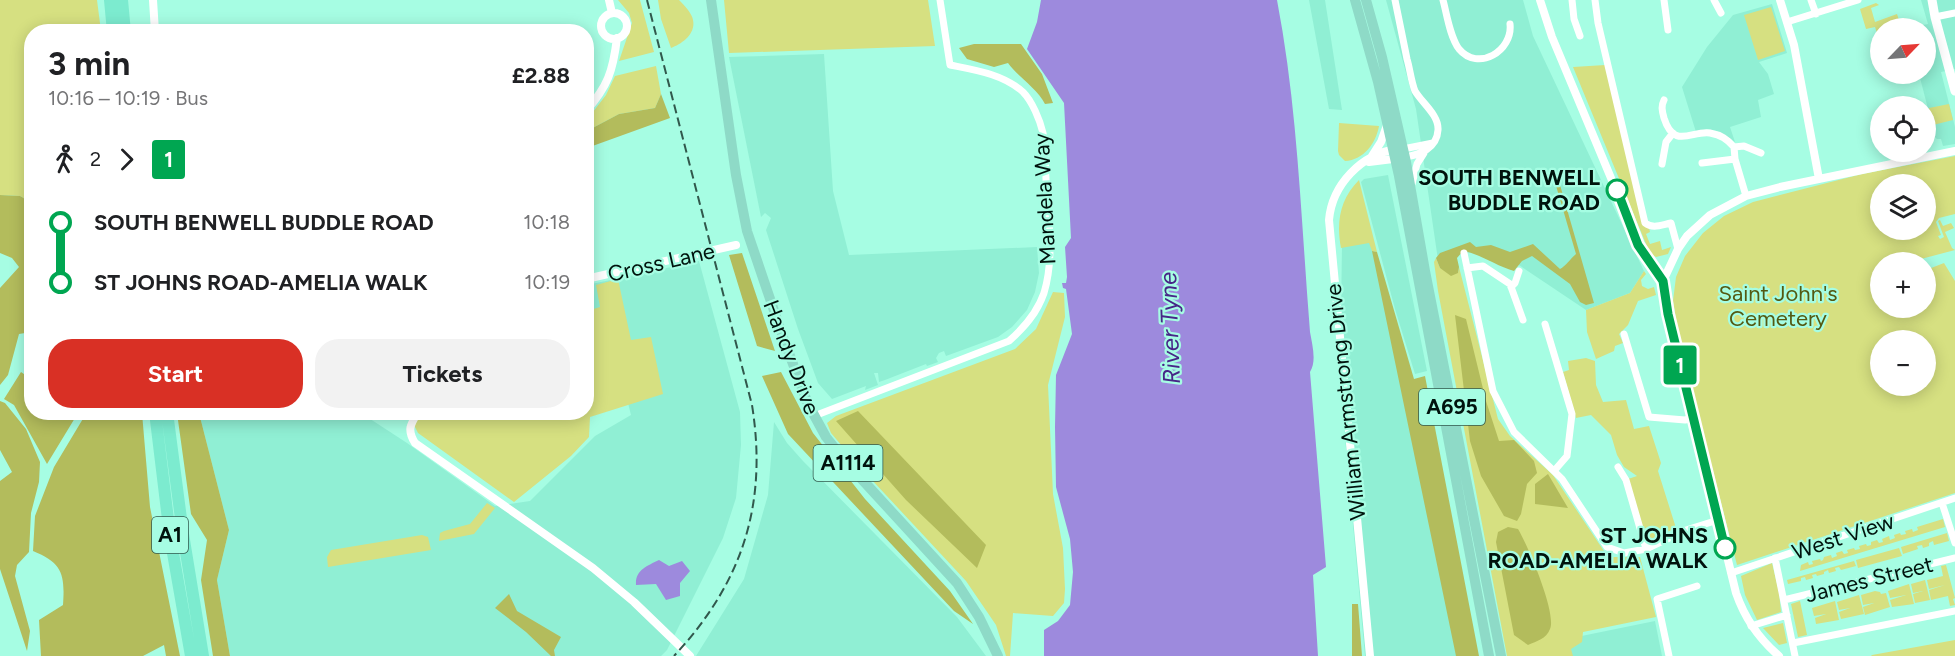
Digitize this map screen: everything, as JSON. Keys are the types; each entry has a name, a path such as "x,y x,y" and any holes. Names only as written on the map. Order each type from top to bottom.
{"highway":[{"path":"110,0 112,24"},
{"path":"122,0 124,24"},
{"name":"A1","path":"155,420 170,536 191,656"},
{"name":"A1","path":"168,420 183,534 203,656"}],"main road":[{"name":"Handy Drive","path":"711,0 736,175 747,231 780,330 814,416 826,437 846,462 957,583 980,617 998,656"},
{"name":"A695","path":"1355,0 1387,124 1411,187 1427,281 1501,656"},
{"name":"A695","path":"1366,0 1382,57 1489,656"},
{"path":"1926,0 1935,17"},
{"path":"1932,0 1953,75 1955,91"}],"street":[{"path":"153,0 154,24"},
{"path":"609,0 612,13"},
{"name":"Mandela Way","path":"814,416 1009,341 1033,317 1043,295 1049,270 1050,246 1043,132 1035,111 1024,93 1006,80 980,71 950,65 940,0"},
{"path":"1395,0 1413,84 1438,125 1433,143 1417,164 1411,187"},
{"path":"1443,0 1455,43 1467,55 1482,59 1498,52 1509,38 1510,24"},
{"path":"1540,0 1552,36 1638,245 1663,281 1668,314 1742,610 1767,646 1779,656"},
{"path":"1572,0 1574,19 1580,36"},
{"path":"1595,0 1598,23 1645,223 1650,227 1655,227 1671,222 1678,249"},
{"path":"1664,0 1668,30"},
{"path":"1714,0 1721,13"},
{"path":"1780,0 1794,45 1819,179"},
{"path":"1811,0 1816,14"},
{"path":"1787,22 1858,0"},
{"path":"594,102 603,92 614,63 617,38 625,32 626,21 620,14 612,13 603,19 601,28 606,36 617,38"},
{"path":"1935,17 1955,13"},
{"path":"1664,100 1662,113 1669,130 1673,133 1688,137 1708,133 1726,138 1734,147 1735,159 1746,196"},
{"path":"1368,161 1381,142 1387,124"},
{"path":"1662,165 1666,142 1673,133"},
{"path":"1399,153 1433,143"},
{"path":"1734,147 1744,146 1761,153"},
{"path":"1399,153 1426,151"},
{"path":"1663,281 1678,249 1687,236 1710,215 1746,196 1955,151"},
{"name":"William Armstrong Drive","path":"1370,656 1329,220 1331,205 1338,189 1349,174 1368,161 1399,153"},
{"path":"1702,164 1735,159"},
{"name":"Cross Lane","path":"594,277 736,245"},
{"path":"1464,253 1493,391 1514,432 1562,479 1607,547 1624,553 1646,549 1686,530 1718,520"},
{"path":"1467,268 1483,266 1511,287 1523,320"},
{"path":"1511,287 1519,271"},
{"path":"1545,324 1572,414 1567,456 1554,471"},
{"path":"1624,334 1649,417 1686,420 1693,418"},
{"path":"413,420 409,433 415,443 594,568 634,602 690,656"},
{"path":"1618,466 1626,480 1646,549"},
{"name":"West View","path":"1731,573 1955,498"},
{"path":"1942,502 1952,525 1955,543"},
{"path":"1775,558 1795,656"},
{"name":"James Street","path":"1784,600 1955,558"},
{"path":"1669,656 1656,599 1697,586"},
{"path":"1792,643 1955,611"},
{"path":"1751,626 1787,615"}],"shaded area":[{"path":"1309,0 1325,0 1342,110 1329,109"},
{"path":"1386,0 1523,0 1533,36 1644,271 1630,293 1586,310 1492,247 1438,260 1416,109"},
{"path":"1921,0 1955,0 1955,69 1941,72 1955,127 1955,144 1943,146 1941,139 1936,138 1936,96 1925,96 1922,84 1936,84 1936,18 1926,18"},
{"path":"1772,4 1787,53 1759,62 1768,74 1774,94 1758,100 1761,117 1730,127 1735,142 1717,131 1707,129 1696,132 1682,87 1707,47 1733,15"},
{"path":"974,44 1021,44 1042,74 1053,103 1045,104 1008,63 994,67 967,59 959,48"},
{"path":"824,54 833,191 849,255 1037,247 1039,273 1035,292 1027,310 1012,327 998,337 946,356 944,351 936,358 938,362 927,366 926,364 879,382 878,373 874,373 878,385 865,390 866,386 832,399 818,383 798,329 766,230 771,218 765,213 761,217 729,57"},
{"path":"661,94 670,118 594,145 594,127 619,114 655,108"},
{"path":"1556,171 1594,303 1586,305 1580,302 1570,284 1532,256 1522,261 1514,271 1463,251 1457,258 1458,273 1451,276 1440,268 1436,258 1440,253 1470,242 1476,247 1491,245 1510,252 1533,244 1560,269 1564,266 1576,254 1552,172"},
{"path":"1388,175 1427,371 1415,374 1361,182 1364,179"},
{"path":"0,195 20,196 24,198 24,333 19,334 8,375 0,385 0,288 19,267 12,258 0,253"},
{"path":"1371,242 1461,656 1365,656 1340,383 1342,245"},
{"path":"1372,251 1377,252 1414,379 1425,376 1479,656 1456,656"},
{"path":"742,253 775,351 757,346 729,255"},
{"path":"699,261 740,412 741,445 736,498 723,538 667,650 661,656 230,656 217,580 229,530 201,420 372,420 495,506 530,501 595,436 631,415 626,395 594,346 594,284"},
{"path":"1455,315 1466,319 1486,401 1499,441 1514,440 1534,461 1537,473 1527,484 1521,514 1517,521 1504,516 1481,476 1470,441"},
{"path":"21,372 24,374 24,420 74,420 47,464 14,405 4,399"},
{"path":"781,372 813,433 865,499 950,591 973,624 954,611 788,434 762,376"},
{"path":"0,401 5,403 26,429 40,462 39,482 31,513 29,552 17,565 15,576 30,631 27,651 0,569 0,481 12,472 0,450"},
{"path":"858,411 986,545 977,568 906,500 836,421"},
{"path":"82,420 143,420 150,507 180,656 166,656 164,645 143,656 41,656 39,620 63,605 60,571 51,560 33,551 35,516 54,467"},
{"path":"178,420 201,420 229,530 217,580 230,656 213,656 201,580 207,540 191,514"},
{"path":"774,422 787,443 803,461 957,617 986,656 696,656 744,579 768,495"},
{"path":"1548,474 1568,508 1535,504 1535,484"},
{"path":"1508,527 1518,529 1522,537 1540,579 1549,609 1550,629 1541,639 1528,645 1514,635 1496,542 1498,532"},
{"path":"509,594 517,611 561,637 554,650 555,656 551,656 526,632 495,608"},
{"path":"1352,604 1358,604 1362,656 1352,656"},
{"path":"1655,621 1662,656 1556,656 1557,641"}],"green space":[{"path":"0,0 97,0 100,24 24,24 24,199 20,196 0,195"},
{"path":"618,0 640,0 654,52 619,61 632,23 629,13"},
{"path":"658,0 679,0 692,17 693,25 690,34 680,44 671,48 661,19"},
{"path":"724,0 928,0 935,46 729,53"},
{"path":"1876,3 1879,5 1871,8 1874,18 1870,18 1870,28 1866,29 1860,9"},
{"path":"1771,7 1785,51 1758,60 1744,15"},
{"path":"1897,14 1898,18 1886,18"},
{"path":"1605,65 1650,232 1646,234 1650,244 1660,241 1662,250 1671,247 1668,254 1656,257 1651,254 1573,67"},
{"path":"656,66 661,94 655,108 619,114 594,127 594,111 606,95 615,76"},
{"path":"1949,104 1953,120 1936,124 1936,107"},
{"path":"1339,123 1379,126 1368,150 1358,158 1345,161 1338,151"},
{"name":"Saint John's Cemetery","path":"1955,156 1955,214 1939,218 1936,222 1941,235 1938,236 1940,239 1944,237 1938,221 1940,220 1943,226 1951,223 1954,228 1945,232 1955,250 1936,255 1936,252 1870,252 1870,318 1936,318 1936,266 1944,263 1955,281 1955,493 1737,565 1680,342 1673,301 1676,277 1685,256 1703,233 1724,216 1753,202 1862,174 1924,162 1936,162 1936,160"},
{"path":"1359,180 1377,252 1372,251 1369,243 1341,248 1339,220 1341,211 1347,195"},
{"path":"1436,258 1440,268 1458,273 1459,267 1498,419 1510,436 1553,475 1606,554 1610,557 1640,557 1656,617 1583,632 1582,642 1571,649 1573,656 1507,656 1438,291 1434,262"},
{"path":"1644,271 1646,274 1641,280 1642,286 1648,289 1654,287 1656,295 1638,301 1628,325 1619,334 1623,343 1615,346 1614,351 1596,359 1587,332 1586,310 1630,293"},
{"path":"618,279 631,340 651,337 663,394 594,416 594,309 600,307 596,285"},
{"path":"1053,292 1064,293 1065,317 1048,385 1053,494 1063,548 1064,603 1053,616 1013,613 1010,656 1006,656 996,625 966,581 858,465 831,433 827,423 836,416 1015,349 1036,329"},
{"path":"1586,358 1595,361 1596,385 1603,402 1626,400 1634,429 1649,426 1661,463 1658,471 1676,528 1663,534 1660,539 1652,542 1646,538 1628,479 1637,476 1624,467 1617,455 1611,435 1591,415 1576,418 1563,372 1569,370 1568,361"},
{"path":"412,420 590,420 589,437 571,456 514,502 418,433"},
{"path":"487,503 495,508 474,534 439,541 440,533 470,524"},
{"path":"1943,519 1945,527 1800,571 1801,565 1808,562 1809,565 1813,564 1812,561 1820,559 1821,561 1824,557 1831,555 1832,558 1837,556 1836,553 1842,551 1844,554 1848,553 1847,550 1860,549 1859,546 1871,545 1871,542 1877,540 1879,543 1883,542 1882,539 1889,536 1890,540 1895,538 1894,535 1906,534 1905,531 1912,529 1913,532 1918,530 1917,527"},
{"path":"1947,533 1949,541 1934,545 1933,541 1929,543 1929,546 1923,548 1922,545 1917,546 1918,549 1903,554 1901,547"},
{"path":"422,535 428,537 431,550 328,567 327,557 331,550"},
{"path":"1899,548 1902,556 1858,568 1856,560"},
{"path":"1854,561 1856,566 1841,570 1839,567 1835,568 1836,571 1829,573 1828,570 1824,574 1812,575 1813,578 1806,580 1805,577 1801,578 1801,581 1788,584 1787,580"},
{"path":"1772,563 1781,612 1757,620 1745,595 1741,576"},
{"path":"1946,565 1955,598 1953,599 1955,605 1950,606 1948,596 1931,600 1929,590 1945,585 1929,589 1927,580 1943,576 1941,566"},
{"path":"1925,580 1930,600 1915,603 1913,594 1923,591 1913,593 1911,584"},
{"path":"1909,584 1914,604 1892,607 1890,600 1906,595 1890,598 1888,591"},
{"path":"1875,591 1881,594 1886,593 1890,607 1865,615 1863,607 1874,603 1863,605 1861,595"},
{"path":"1859,595 1864,614 1841,619 1839,612 1850,608 1839,610 1837,602"},
{"path":"1800,601 1807,635 1798,637 1791,604"},
{"path":"1835,601 1839,620 1816,624 1815,618 1826,614 1814,616 1812,608"},
{"path":"1783,623 1787,643 1779,645 1763,628"},
{"path":"1955,640 1955,656 1871,656 1872,655"}],"water":[{"name":"River Tyne","path":"1041,0 1277,0 1290,82 1313,352 1310,372 1326,567 1313,575 1318,656 1044,656 1044,630 1058,621 1070,605 1073,572 1070,539 1056,487 1055,427 1056,375 1072,334 1066,289 1063,288 1062,283 1066,283 1067,277 1065,247 1071,238 1064,103 1027,49 1037,22"},
{"path":"659,560 669,566 682,561 690,571 680,583 680,596 666,600 656,584 636,585 640,572"}],"railway":[{"path":"647,0 752,405 756,442 756,476 752,509 733,571 698,628 674,656"}],"bus line":[{"name":"1","path":"1617,190 1638,245 1663,281 1668,314 1725,548"}],"place":[{"name":"SOUTH BENWELL BUDDLE ROAD","path":"1617,190"},
{"name":"ST JOHNS ROAD-AMELIA WALK","path":"1725,548"}]}
